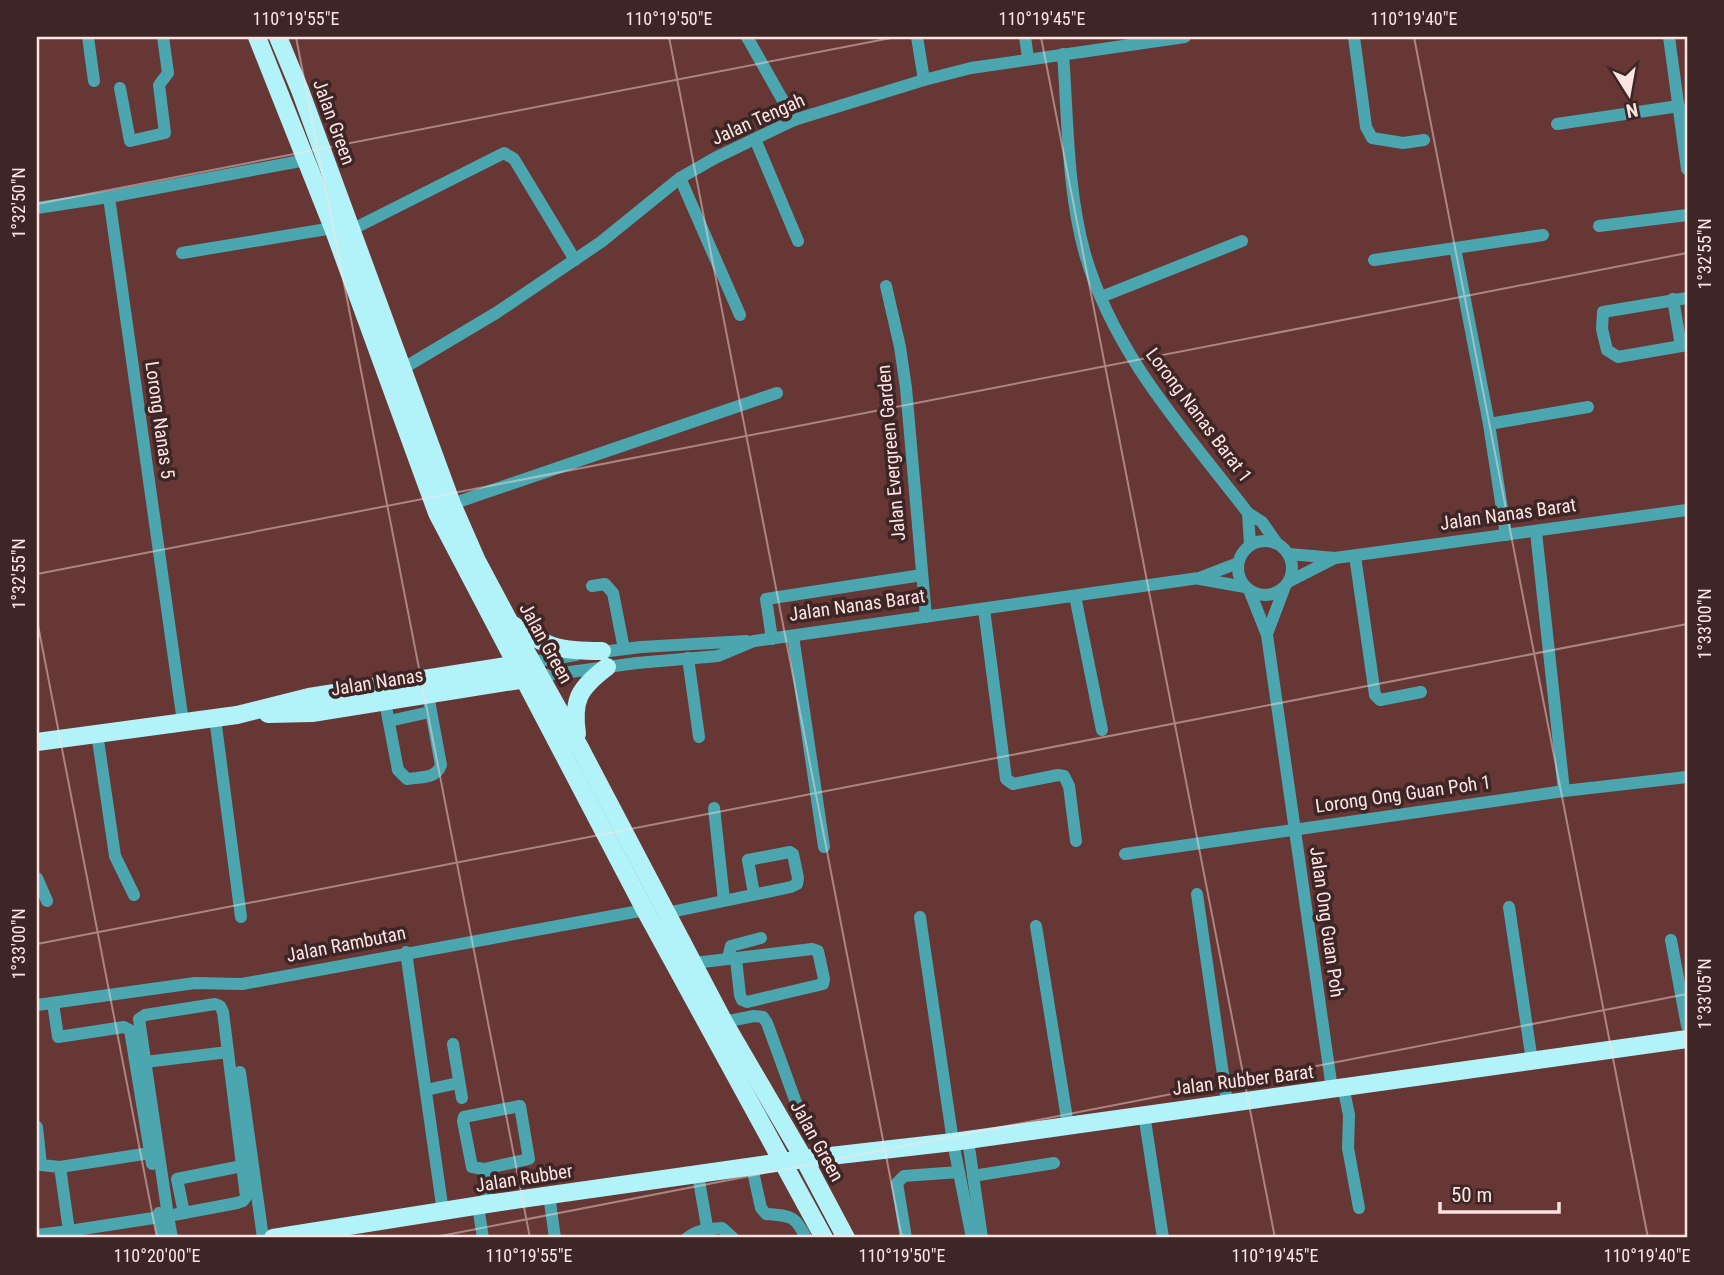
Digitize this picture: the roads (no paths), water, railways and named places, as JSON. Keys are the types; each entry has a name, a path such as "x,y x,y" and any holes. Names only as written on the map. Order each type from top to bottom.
{"main road":[{"name":"Jalan Green","path":"257,37 333,228 437,513 528,671 645,910 824,1238"},
{"name":"Jalan Green","path":"278,37 300,90 452,504 477,561 510,623 528,671 579,746 724,1022 804,1159 846,1238"},
{"path":"510,623 554,648 605,659 579,696 574,713 579,746"},
{"name":"Jalan Nanas","path":"37,742 237,715 312,713 385,702 429,704 528,671"},
{"name":"Jalan Nanas","path":"237,715 309,697 528,671"},
{"name":"Jalan Rubber Barat","path":"782,1163 961,1141 1687,1039"},
{"name":"Jalan Rubber","path":"273,1238 356,1232 483,1205 782,1163"}],"street":[{"path":"88,37 94,81"},
{"path":"120,88 130,141 165,133 159,85 168,73 163,37"},
{"path":"747,37 794,120"},
{"path":"917,37 924,80"},
{"path":"1025,37 1028,58"},
{"name":"Jalan Tengah","path":"402,369 496,313 575,260 680,178 794,120 971,68 1185,37"},
{"path":"1354,37 1366,127 1373,138 1403,143 1424,140"},
{"path":"1670,37 1687,169"},
{"name":"Lorong Nanas Barat 1","path":"1063,54 1073,197 1085,254 1109,319 1140,373 1248,513 1262,522 1276,542"},
{"path":"1558,124 1679,106"},
{"path":"755,139 798,240"},
{"path":"351,230 504,153 514,159 575,260"},
{"path":"37,208 306,160"},
{"path":"680,178 740,315"},
{"name":"Lorong Nanas 5","path":"109,197 183,722"},
{"path":"1599,226 1687,215"},
{"path":"182,253 333,228"},
{"path":"1374,260 1543,235"},
{"path":"1101,297 1242,241"},
{"path":"1455,248 1489,424 1506,535"},
{"name":"Jalan Evergreen Garden","path":"886,286 906,388 926,617"},
{"path":"1673,299 1684,345 1618,356 1607,350 1602,330 1603,312 1673,299 1687,298"},
{"path":"452,504 777,393"},
{"path":"1489,424 1588,407"},
{"name":"Jalan Nanas Barat","path":"1289,554 1335,558 1354,556 1687,510"},
{"name":"Lorong Nanas Barat 1","path":"1248,513 1250,545"},
{"path":"1536,532 1564,791"},
{"path":"1267,540 1276,542 1289,554 1293,563 1287,585 1275,594 1265,596 1247,589 1238,573 1242,553 1250,545 1267,540"},
{"path":"1354,556 1375,695 1380,700 1421,692"},
{"name":"Jalan Nanas Barat","path":"1287,585 1335,558"},
{"name":"Jalan Nanas Barat","path":"605,659 718,656 754,641 1199,578 1238,564"},
{"path":"772,639 766,599 922,575"},
{"name":"Jalan Nanas Barat","path":"1199,578 1247,589"},
{"path":"592,586 606,584 613,593 624,649"},
{"name":"Jalan Ong Guan Poh","path":"1267,635 1287,585"},
{"name":"Jalan Ong Guan Poh","path":"1247,589 1267,635 1294,829 1337,1088 1349,1115 1348,1148 1359,1208"},
{"path":"1075,596 1102,730"},
{"path":"984,609 1006,779 1013,784 1064,776 1069,786 1076,841"},
{"path":"793,636 824,847"},
{"path":"528,671 605,659 624,649 754,641"},
{"path":"688,658 699,737"},
{"path":"385,702 398,770 407,779 434,775 439,771 441,765 429,704 389,720"},
{"path":"215,718 241,917"},
{"path":"97,733 115,856 134,895"},
{"name":"Lorong Ong Guan Poh 1","path":"1125,854 1687,776"},
{"path":"714,808 724,900"},
{"path":"666,912 754,894 797,884 793,854 790,852 748,860 754,894"},
{"path":"37,878 47,901"},
{"path":"1197,894 1227,1102"},
{"path":"1509,907 1532,1061"},
{"name":"Jalan Rambutan","path":"37,1005 195,983 243,984 645,910"},
{"path":"920,918 961,1141 973,1176 982,1238"},
{"path":"1036,926 1068,1125"},
{"path":"694,963 732,958 812,949 818,951 823,984 747,1002 742,1000 732,958 731,946 761,938"},
{"path":"1671,940 1687,1026"},
{"path":"406,952 443,1212"},
{"path":"53,1003 58,1037 124,1027 130,1030 150,1153 164,1217 172,1238"},
{"path":"37,1235 164,1217 243,1201 246,1196 223,1012 220,1006 215,1004 145,1015 139,1019 163,1181 164,1217 163,1238"},
{"path":"724,1022 762,1017 767,1023 798,1108"},
{"path":"453,1044 462,1098"},
{"path":"145,1062 228,1052"},
{"path":"240,1072 263,1238"},
{"path":"426,1090 458,1083"},
{"path":"520,1106 529,1160 484,1169 472,1167 464,1117 520,1106"},
{"path":"1144,1114 1163,1238"},
{"path":"37,1127 39,1166 60,1167 150,1153"},
{"path":"961,1141 959,1172 972,1238"},
{"path":"973,1176 1054,1163"},
{"path":"163,1181 242,1166"},
{"path":"60,1167 69,1231"},
{"path":"752,1167 761,1208 766,1213 796,1219 806,1238"},
{"path":"483,1238 484,1169"},
{"path":"906,1238 897,1183 904,1176 959,1172"},
{"path":"698,1175 708,1233"},
{"path":"177,1179 184,1213"},
{"path":"549,1195 555,1238"},
{"path":"687,1238 694,1233 726,1230 733,1238"}]}
